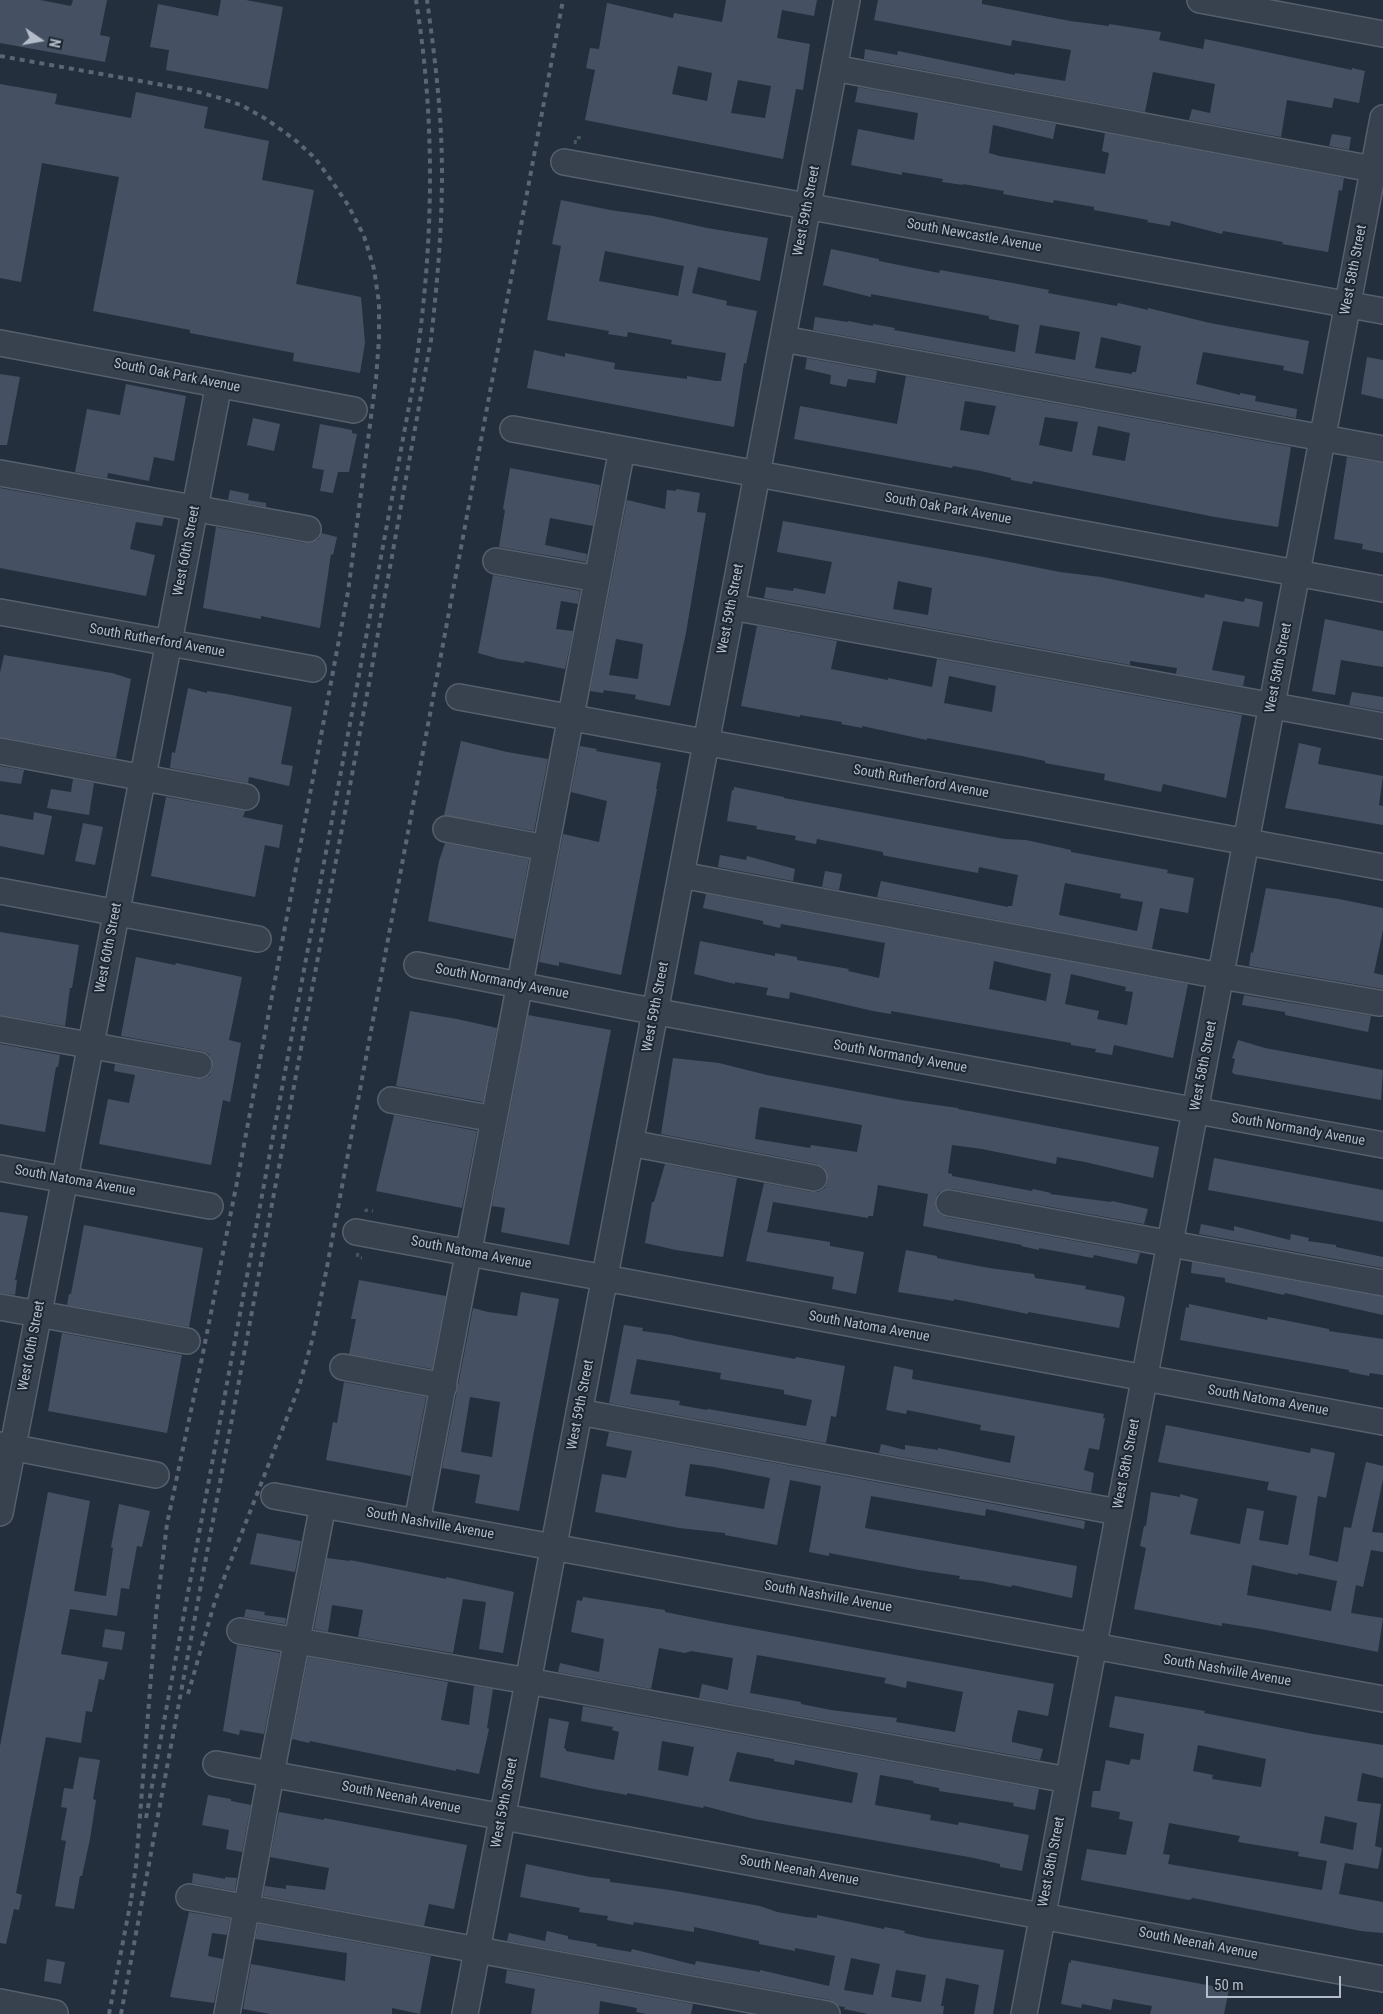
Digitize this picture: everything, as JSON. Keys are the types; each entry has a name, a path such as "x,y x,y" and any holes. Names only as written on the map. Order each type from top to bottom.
{"street":[{"name":"West 59th Street","path":"466,2014 847,0"},
{"path":"1200,0 1383,34"},
{"path":"834,68 1378,170"},
{"name":"West 58th Street","path":"1024,2014 1348,304 1378,170 1383,118"},
{"name":"South Newcastle Avenue","path":"564,162 1383,310"},
{"path":"783,338 1383,449"},
{"name":"South Oak Park Avenue","path":"0,343 354,410"},
{"name":"West 60th Street","path":"0,1513 6,1446 38,1314 219,384"},
{"name":"South Oak Park Avenue","path":"513,428 1383,589"},
{"path":"417,1522 622,449"},
{"path":"0,473 308,529"},
{"path":"496,561 597,580"},
{"path":"732,607 1383,726"},
{"name":"South Rutherford Avenue","path":"0,612 313,669"},
{"name":"South Rutherford Avenue","path":"460,697 1383,867"},
{"path":"0,751 246,797"},
{"path":"446,829 546,848"},
{"path":"681,875 1221,976 1378,1003"},
{"path":"0,891 258,939"},
{"name":"South Normandy Avenue","path":"417,965 655,1012 1383,1145"},
{"path":"0,1029 199,1066"},
{"path":"390,1100 494,1119"},
{"path":"630,1143 814,1178"},
{"name":"South Natoma Avenue","path":"0,1168 210,1206"},
{"path":"948,1203 1383,1283"},
{"name":"South Natoma Avenue","path":"356,1232 1383,1422"},
{"path":"0,1306 187,1341"},
{"path":"343,1367 444,1386"},
{"path":"579,1412 1118,1512"},
{"path":"6,1446 156,1475"},
{"name":"South Nashville Avenue","path":"274,1496 1383,1700"},
{"path":"228,2014 271,1774 323,1505"},
{"path":"240,1631 528,1681 1068,1780"},
{"name":"South Neenah Avenue","path":"216,1764 1383,1978"},
{"path":"188,1897 827,2014"},
{"path":"0,2002 55,2013"}],"building":[{"path":"0,0 40,0 71,6 73,0 107,0 100,35 110,37 105,62 0,43"},
{"path":"221,0 246,0 283,7 268,89 166,70 169,50 150,47 158,4 218,16"},
{"path":"726,0 817,0 814,16 782,10 777,38 810,44 803,90 796,89 783,159 585,120 595,70 586,68 590,48 599,49 607,3 673,18 674,13 722,22","holes":["678,66 712,73 707,101 672,94","738,80 771,86 765,118 731,113"]},
{"path":"878,0 982,0 982,4 1070,21 1109,26 1109,24 1161,32 1159,40 1203,49 1205,39 1352,70 1352,68 1365,71 1359,103 1334,98 1332,108 1287,100 1281,137 1189,120 1192,109 1210,113 1215,84 1153,72 1145,112 864,59 865,49 897,55 898,51 1015,75 1015,73 1065,81 1071,50 1012,40 1011,46 874,20"},
{"path":"0,84 57,94 55,104 131,118 136,92 208,107 204,128 269,141 262,180 314,190 296,284 361,297 365,343 360,373 293,361 294,353 190,333 190,330 93,311 119,177 42,163 21,282 0,278"},
{"path":"858,87 1056,124 1053,139 993,125 989,153 999,156 1105,174 1109,153 1102,151 1105,133 1344,178 1342,191 1339,190 1328,252 1223,231 1222,234 1171,221 1170,226 1147,222 1148,220 1094,210 1094,207 1054,200 1053,203 1003,194 1004,191 942,182 943,179 902,172 902,175 851,165 858,129 914,140 918,113 855,102"},
{"path":"1332,134 1351,137 1349,150 1329,146"},
{"path":"561,200 768,238 760,281 698,267 692,293 727,301 726,305 757,311 746,364 744,363 734,427 527,388 534,350 565,357 565,353 615,363 614,369 687,379 687,376 716,381 721,381 726,353 671,344 672,340 628,332 627,337 608,334 609,331 547,320 561,246 552,244","holes":["605,251 684,266 678,296 599,281"]},
{"path":"831,249 939,273 940,270 1013,283 1049,290 1048,293 1117,306 1118,303 1148,310 1148,308 1210,323 1309,341 1303,374 1283,370 1284,366 1203,352 1196,384 1240,395 1240,393 1256,396 1255,401 1297,409 1296,418 813,330 815,317 873,326 873,324 895,328 894,330 1015,352 1019,325 989,319 989,316 871,294 871,297 823,285","holes":["1040,325 1080,332 1075,360 1035,353","1101,337 1141,346 1136,372 1132,372 1132,374 1095,368"]},
{"path":"1367,357 1383,360 1383,399 1361,394"},
{"path":"807,358 877,371 875,383 848,379 846,387 830,384 831,375 805,369"},
{"path":"0,374 20,377 7,445 0,445"},
{"path":"906,376 1291,447 1278,527 1215,517 1033,481 1032,484 981,471 953,466 952,468 794,439 800,406 897,424","holes":["965,401 996,406 989,435 960,430","1045,417 1078,422 1072,452 1039,445","1098,426 1130,433 1125,461 1092,455"]},
{"path":"126,384 186,396 174,461 154,457 149,481 108,473 107,478 75,472 87,409 120,415"},
{"path":"253,418 280,424 274,451 247,445"},
{"path":"320,424 352,430 352,433 357,434 349,472 338,472 333,493 320,491 324,470 312,468"},
{"path":"1347,457 1383,463 1383,553 1362,549 1363,544 1334,539"},
{"path":"510,468 600,485 593,526 550,518 545,545 587,554 586,562 499,547"},
{"path":"0,488 164,517 162,526 136,522 130,549 155,555 146,596 0,568"},
{"path":"676,489 700,493 697,512 706,513 686,633 670,706 635,699 636,695 604,690 603,693 590,691 627,500 665,509 667,490 676,491","holes":["616,639 643,644 638,679 609,675"]},
{"path":"230,490 249,494 248,500 266,503 266,507 228,500"},
{"path":"783,521 1060,572 1101,577 1204,598 1205,594 1244,602 1245,598 1263,602 1259,627 1223,621 1212,670 1245,676 1243,686 1176,674 1177,668 1130,661 1130,665 764,598 766,587 793,591 794,588 825,594 832,562 777,552","holes":["898,581 932,588 928,615 893,609"]},
{"path":"216,527 305,543 319,539 321,533 337,537 333,555 331,554 320,628 261,616 261,619 203,608"},
{"path":"493,575 580,591 578,604 561,601 556,629 573,631 565,669 525,661 524,663 499,659 478,653"},
{"path":"1325,619 1383,631 1383,667 1341,660 1335,695 1312,691"},
{"path":"757,626 837,641 831,669 888,680 888,678 932,687 937,659 1242,715 1226,798 1163,784 1161,792 1104,780 1105,774 1045,763 1045,761 1022,756 927,738 927,740 862,726 862,728 841,724 842,722 800,715 800,717 741,706","holes":["949,676 996,686 992,712 944,703"]},
{"path":"4,655 112,673 131,679 116,758 0,737 0,673"},
{"path":"188,688 207,693 207,691 227,694 292,707 281,764 293,766 289,786 249,777 248,783 170,768 172,752 175,753"},
{"path":"1352,692 1383,697 1383,711 1349,705"},
{"path":"461,741 548,759 534,831 444,815"},
{"path":"1299,743 1321,748 1318,764 1383,776 1379,805 1383,806 1383,825 1285,808"},
{"path":"580,746 597,749 596,751 661,763 621,975 559,962 559,966 539,962 563,834 599,842 607,801 571,792"},
{"path":"0,766 24,770 21,784 0,781"},
{"path":"73,779 94,783 89,815 47,808 51,789 71,792"},
{"path":"734,787 1005,839 1026,840 1071,850 1071,852 1168,870 1167,873 1194,878 1188,913 1160,908 1152,949 877,897 881,881 1008,907 1012,906 1018,875 979,867 978,873 886,856 883,855 883,852 817,839 816,844 795,840 796,836 756,829 757,826 727,821 732,790 734,790","holes":["1065,883 1121,894 1120,898 1143,902 1137,931 1059,915"]},
{"path":"166,797 245,811 243,817 283,825 279,848 265,845 255,897 151,876"},
{"path":"34,812 52,816 44,855 0,846 0,814 33,820"},
{"path":"83,823 103,827 95,865 75,861"},
{"path":"445,843 529,859 514,939 428,921 439,861"},
{"path":"720,855 746,860 747,856 795,869 793,881 718,867"},
{"path":"825,871 842,874 839,890 822,887"},
{"path":"1266,888 1383,908 1383,930 1374,973 1383,975 1383,989 1249,966"},
{"path":"706,894 1188,984 1173,1058 1114,1045 1112,1055 1095,1052 1096,1049 1071,1045 1071,1043 891,1011 891,1014 873,1011 790,992 789,999 766,995 768,988 735,982 735,984 694,974 700,941 775,956 775,953 797,957 797,960 849,969 848,971 879,978 885,943 781,924 780,928 763,924 763,921 703,908","holes":["994,961 1051,974 1046,1001 989,989","1071,974 1126,987 1125,991 1133,992 1127,1025 1097,1019 1099,1011 1065,1004"]},
{"path":"0,932 79,945 72,988 70,988 65,1026 0,1015"},
{"path":"136,957 175,965 176,963 242,977 229,1040 241,1043 230,1102 223,1100 211,1165 99,1144 108,1099 129,1103 135,1075 114,1071 115,1064 197,1079 203,1079 210,1075 213,1068 209,1054 202,1051 121,1036"},
{"path":"1244,995 1371,1016 1368,1032 1285,1015 1285,1012 1242,1005"},
{"path":"410,1011 497,1028 483,1102 396,1086"},
{"path":"528,1015 611,1030 569,1245 501,1232 505,1208 492,1206"},
{"path":"1238,1040 1265,1048 1383,1070 1381,1100 1234,1074 1232,1072 1235,1059 1232,1058"},
{"path":"0,1044 60,1055 58,1067 56,1067 45,1132 0,1124"},
{"path":"673,1058 719,1063 767,1075 901,1100 958,1108 1159,1147 1153,1178 1057,1157 1056,1164 952,1145 948,1173 952,1174 952,1176 1032,1191 1033,1189 1050,1194 1112,1201 1148,1209 1144,1224 952,1189 938,1193 935,1200 936,1208 940,1214 946,1217 1140,1253 1137,1264 1094,1255 1093,1258 1039,1248 1039,1250 923,1226 928,1194 878,1185 873,1216 868,1216 868,1218 773,1202 767,1232 830,1242 830,1246 864,1252 856,1294 832,1289 834,1277 746,1261 764,1183 818,1192 825,1188 828,1181 827,1173 823,1167 817,1164 661,1134","holes":["761,1107 862,1125 857,1152 811,1145 810,1148 755,1139 759,1109"]},
{"path":"394,1115 477,1131 462,1208 376,1191"},
{"path":"1214,1158 1383,1190 1383,1222 1208,1190"},
{"path":"665,1164 737,1178 723,1257 645,1243 652,1202 654,1202"},
{"path":"0,1212 28,1216 15,1280 17,1280 15,1295 0,1293"},
{"path":"1201,1224 1234,1231 1234,1226 1290,1240 1291,1234 1309,1238 1308,1241 1336,1245 1336,1247 1383,1257 1383,1268 1199,1234"},
{"path":"84,1225 203,1248 189,1327 67,1305 69,1294 71,1294"},
{"path":"906,1250 989,1268 1034,1274 1035,1278 1086,1286 1085,1289 1123,1296 1125,1298 1119,1328 1028,1312 1028,1314 954,1299 954,1301 898,1292"},
{"path":"1192,1262 1383,1297 1383,1315 1225,1282 1225,1278 1191,1273"},
{"path":"359,1280 446,1296 432,1369 349,1354 356,1319 351,1319"},
{"path":"521,1292 559,1299 519,1511 475,1503 480,1475 442,1468 473,1308 517,1316","holes":["470,1397 500,1402 492,1457 461,1452"]},
{"path":"1189,1304 1267,1320 1268,1317 1329,1329 1329,1331 1383,1339 1383,1375 1370,1373 1369,1376 1349,1372 1349,1370 1180,1340 1186,1307 1189,1308"},
{"path":"624,1325 643,1328 642,1331 795,1359 796,1357 845,1366 836,1417 831,1416 826,1443 609,1403","holes":["637,1359 721,1373 720,1379 784,1390 784,1394 812,1400 806,1426 679,1405 680,1401 630,1394"]},
{"path":"62,1333 182,1355 167,1433 48,1411"},
{"path":"894,1366 913,1370 912,1379 1104,1414 1103,1418 1105,1418 1099,1450 1089,1448 1084,1470 1094,1473 1091,1492 879,1453 881,1444 905,1450 905,1445 938,1450 938,1448 1010,1463 1015,1436 980,1430 981,1425 907,1410 906,1414 886,1410"},
{"path":"344,1382 426,1397 411,1476 326,1460 333,1422 337,1423"},
{"path":"1166,1425 1310,1453 1311,1448 1335,1453 1326,1498 1318,1496 1309,1555 1338,1562 1344,1527 1351,1528 1366,1462 1383,1466 1383,1479 1372,1532 1383,1533 1383,1552 1371,1550 1363,1587 1356,1585 1351,1613 1383,1618 1378,1652 1261,1629 1222,1623 1222,1626 1134,1609 1146,1548 1140,1546 1144,1526 1146,1526 1151,1492 1180,1497 1180,1494 1198,1499 1190,1534 1240,1544 1247,1508 1264,1511 1259,1540 1288,1545 1297,1496 1267,1490 1269,1482 1158,1462","holes":["1252,1565 1298,1575 1298,1573 1337,1581 1331,1611 1247,1595"]},
{"path":"609,1432 1085,1521 1084,1529 986,1509 985,1516 871,1496 865,1528 1077,1566 1072,1598 1012,1585 1011,1587 959,1579 960,1576 829,1553 829,1556 809,1552 821,1486 790,1480 777,1545 725,1535 725,1533 679,1528 595,1512 602,1474 626,1478 632,1451 606,1446","holes":["690,1464 770,1478 764,1509 685,1496"]},
{"path":"48,1492 90,1501 74,1591 106,1596 113,1548 111,1547 119,1504 150,1511 142,1547 137,1546 129,1589 121,1588 117,1616 70,1609 61,1654 108,1662 104,1680 99,1679 92,1712 86,1711 81,1743 46,1737 16,1893 22,1895 19,1910 14,1909 6,1944 0,1943 0,1746"},
{"path":"257,1533 301,1541 295,1572 250,1564"},
{"path":"327,1558 350,1560 446,1579 446,1577 514,1592 503,1653 479,1649 486,1602 463,1599 453,1653 358,1637 363,1610 332,1605 328,1632 314,1629"},
{"path":"583,1597 665,1610 665,1612 715,1622 1054,1684 1048,1716 1018,1710 1012,1738 1012,1742 1043,1749 1040,1760 699,1698 702,1684 728,1690 733,1658 659,1648 651,1689 558,1672 560,1663 599,1672 604,1639 571,1632 577,1600 582,1601","holes":["757,1655 886,1678 884,1683 906,1688 907,1681 963,1692 955,1732 896,1722 897,1718 831,1710 801,1704 801,1702 750,1693"]},
{"path":"246,1609 265,1612 264,1615 286,1618 285,1624 244,1617"},
{"path":"105,1629 125,1632 122,1650 102,1647"},
{"path":"237,1645 280,1653 264,1734 240,1730 239,1735 223,1731"},
{"path":"308,1657 448,1682 441,1720 469,1725 474,1686 493,1689 487,1728 489,1729 479,1774 292,1739"},
{"path":"1115,1696 1205,1711 1204,1713 1313,1734 1383,1745 1383,1778 1362,1773 1357,1801 1381,1804 1375,1846 1382,1848 1378,1869 1345,1863 1339,1894 1383,1902 1383,1933 1361,1931 1193,1898 1189,1900 1081,1880 1087,1849 1126,1855 1133,1822 1119,1819 1120,1812 1091,1807 1093,1791 1100,1791 1106,1760 1129,1765 1131,1759 1140,1760 1144,1734 1109,1727","holes":["1198,1745 1266,1759 1261,1787 1212,1779 1213,1775 1193,1771","1325,1816 1357,1823 1353,1850 1320,1843","1169,1823 1240,1836 1238,1842 1299,1852 1298,1856 1327,1861 1322,1890 1168,1864 1170,1855 1163,1854"]},
{"path":"583,1706 1039,1789 1035,1810 1013,1806 1014,1803 939,1791 939,1788 913,1783 914,1781 880,1775 875,1805 931,1815 930,1820 958,1825 959,1822 1029,1835 1022,1871 1000,1867 1000,1864 974,1858 754,1819 704,1806 703,1808 627,1793 627,1795 540,1777 549,1718 569,1722 564,1748 566,1751 614,1760 619,1732 612,1730 613,1727 581,1721","holes":["662,1741 694,1747 688,1776 658,1770","737,1752 794,1765 795,1760 858,1773 852,1803 729,1781"]},
{"path":"79,1757 100,1760 93,1799 96,1800 90,1839 82,1876 80,1876 74,1909 55,1906 66,1841 61,1840 67,1808 61,1807 64,1788 73,1789"},
{"path":"208,1795 251,1805 242,1852 226,1849 229,1830 202,1825"},
{"path":"279,1812 324,1820 324,1818 467,1845 454,1909 429,1904 424,1926 263,1896 265,1886 286,1889 286,1885 325,1890 329,1868 270,1857"},
{"path":"526,1864 590,1877 610,1879 610,1882 670,1890 760,1906 777,1912 806,1917 817,1918 817,1915 884,1929 885,1927 905,1931 904,1933 926,1938 1004,1950 993,2014 974,2014 979,1985 946,1978 941,2006 944,2006 943,2014 868,2014 844,2009 845,2007 838,2006 830,2000 507,1941 509,1933 545,1941 547,1931 568,1936 568,1939 597,1944 596,1946 631,1952 632,1949 695,1965 696,1961 760,1972 760,1970 829,1986 835,1956 795,1948 795,1951 759,1944 759,1941 694,1927 694,1932 634,1922 633,1925 607,1920 608,1916 579,1912 580,1908 520,1897","holes":["851,1958 880,1964 873,1995 844,1990","896,1970 926,1975 921,2002 891,1997"]},
{"path":"193,1873 225,1879 225,1877 237,1878 235,1891 192,1883"},
{"path":"189,1912 230,1919 227,1935 212,1933 208,1956 223,1959 214,2003 170,1997"},
{"path":"258,1924 431,1956 420,2014 392,2008 392,2014 270,2014 243,2009 251,1964 345,1981 347,1953 255,1939"},
{"path":"47,1959 65,1962 61,1984 44,1981"},
{"path":"1071,1960 1229,1989 1224,2014 1150,2014 1152,2006 1113,1999 1111,2010 1082,2004 1081,2008 1061,2004 1069,1962 1071,1963"},
{"path":"507,1970 693,2004 691,2014 646,2014 636,2012 637,2008 600,2001 599,2014 531,2014 535,1989 505,1983"}],"railway":[{"path":"146,1818 413,385 425,288 430,192 427,97 416,0"},
{"path":"121,2014 368,689 431,340 439,257 442,174 438,87 427,0"},
{"path":"188,1694 215,1601 299,1387 313,1337 563,0"},
{"path":"0,56 191,90 241,105 266,119 294,139 315,158 348,205 364,236 374,269 379,303 376,379 348,592 237,1182 167,1524 156,1614 136,1866 131,1900"},
{"path":"109,2014 132,1895"}]}
